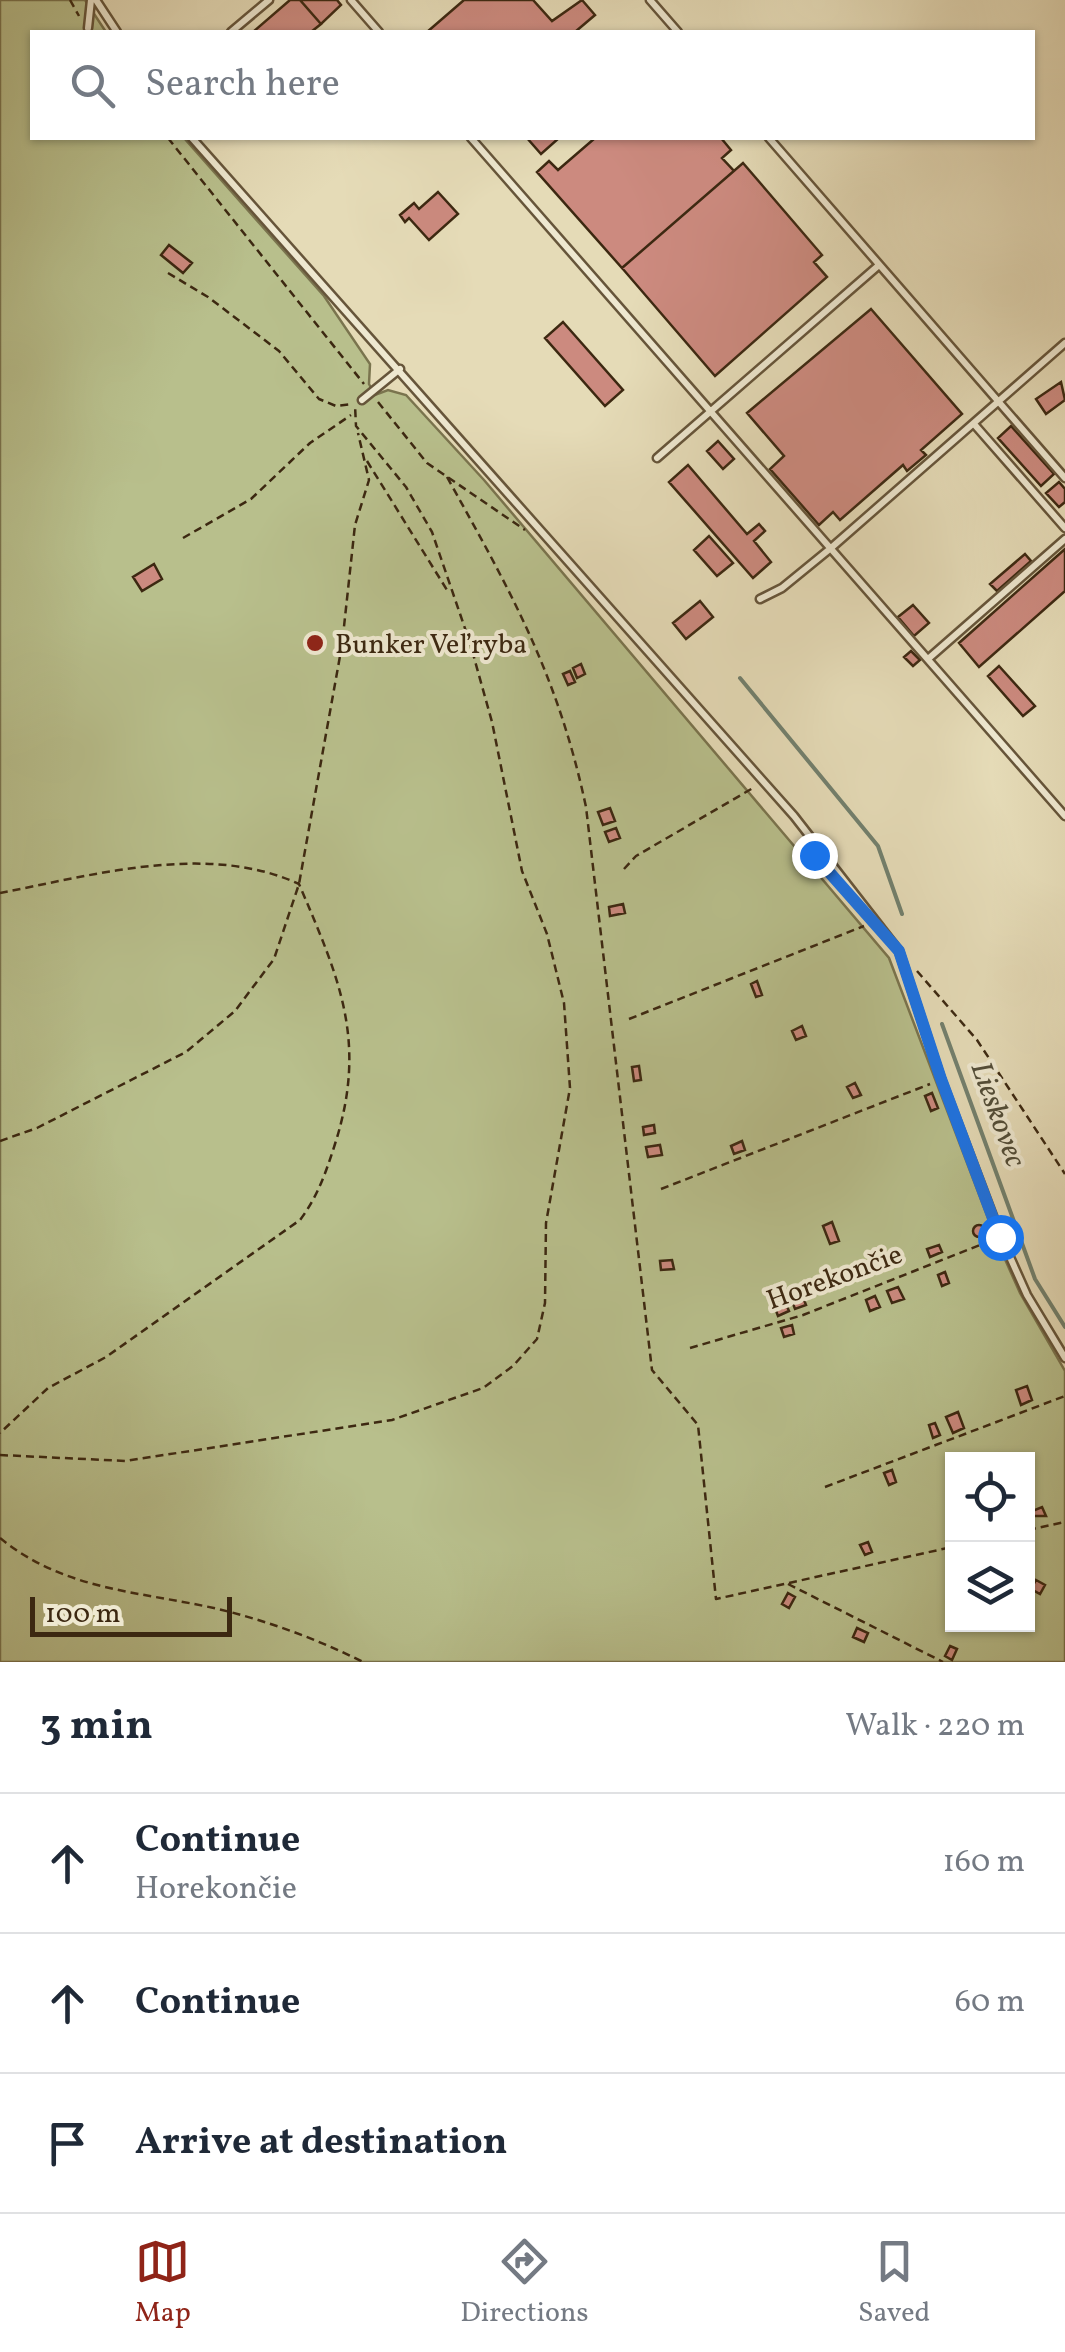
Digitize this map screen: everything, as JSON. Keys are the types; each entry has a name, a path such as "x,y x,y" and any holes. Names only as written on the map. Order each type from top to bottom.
{"lane":[{"path":"88,28 94,0"},
{"path":"94,0 116,30"},
{"path":"233,30 268,0"},
{"path":"351,0 377,30"},
{"path":"650,0 676,30"},
{"path":"194,140 400,368 763,782 899,951 941,1079 1000,1237 1027,1294 1065,1358"},
{"path":"473,140 1065,816"},
{"path":"771,140 1065,478"},
{"path":"658,458 879,264"},
{"path":"760,599 782,588 830,548 1065,344"},
{"path":"358,402 400,368"},
{"path":"974,424 1065,528"},
{"path":"928,659 1065,539"}],"path":[{"path":"170,140 369,390"},
{"path":"168,273 208,297 279,352 319,399 336,406 358,402"},
{"path":"375,398 414,450 535,538"},
{"path":"182,538 251,498 310,442 352,414 358,402"},
{"path":"0,1141 37,1128 186,1052 235,1011 274,959 299,884 342,645 355,524 368,480 366,459 352,414"},
{"path":"0,1455 125,1460 392,1420 483,1388 514,1366 538,1339 545,1304 546,1223 570,1088 564,1003 547,934 522,871 475,659 450,596 432,532 406,487 356,426"},
{"path":"366,459 450,596"},
{"path":"447,477 532,632 572,738 586,806 652,1370 698,1425 716,1597 945,1549"},
{"path":"624,869 636,856 763,782"},
{"path":"0,893 98,873 188,865 273,872 299,884 336,971 350,1043 349,1098 318,1196 282,1237 106,1356 48,1388 0,1433"},
{"path":"628,1019 860,928"},
{"path":"899,951 977,1040 1065,1174"},
{"path":"661,1189 934,1082"},
{"name":"Horekončie","path":"690,1348 804,1315 991,1240"},
{"path":"825,1487 1065,1396"},
{"path":"1035,1528 1065,1522"},
{"path":"0,1538 31,1563 91,1585 220,1610 317,1639 363,1662"},
{"path":"788,1584 943,1662"}],"green space":[{"path":"0,0 85,0 105,30 30,30 30,140 186,140 324,296 370,364 369,384 375,395 388,390 406,395 484,480 889,958 996,1239 1020,1293 1065,1371 1065,1662 0,1662"}],"building":[{"path":"290,0 300,0 321,24 314,30 255,30"},
{"path":"300,0 337,0 341,5 321,24"},
{"path":"464,0 533,0 552,21 582,0 595,15 577,30 429,30"},
{"path":"529,140 557,140 541,154"},
{"path":"593,140 723,140 731,150 722,158 734,171 622,268 537,172 549,161 558,170"},
{"path":"743,163 822,255 814,262 827,277 715,376 622,268"},
{"path":"438,192 458,214 429,240 409,218 405,222 400,215 414,203 419,209"},
{"path":"169,245 192,263 183,273 161,255"},
{"path":"871,309 962,414 921,450 926,455 907,471 903,465 840,520 833,512 819,525 770,469 784,456 747,413"},
{"path":"563,322 623,390 605,406 545,338"},
{"path":"1061,382 1065,400 1046,414 1036,399"},
{"path":"1011,426 1054,474 1041,486 998,438"},
{"path":"718,441 734,459 723,469 707,451"},
{"path":"688,465 747,534 759,524 765,531 754,541 771,562 753,578 669,482"},
{"path":"1059,482 1065,489 1065,502 1059,507 1046,493"},
{"path":"709,536 733,563 717,576 694,550"},
{"path":"1065,549 1065,591 979,667 959,643"},
{"path":"1025,554 1031,561 997,591 990,584"},
{"path":"154,564 162,579 142,591 133,577"},
{"path":"700,601 713,617 686,639 673,623"},
{"path":"913,605 929,623 914,636 898,617"},
{"path":"911,651 920,660 913,666 904,657"},
{"path":"581,664 585,674 577,678 573,668"},
{"path":"999,666 1035,706 1023,716 988,676"},
{"path":"570,671 575,682 568,685 563,674"},
{"path":"610,808 615,821 603,825 598,812"},
{"path":"616,828 620,838 609,842 605,832"},
{"path":"623,904 625,913 610,916 609,907"},
{"path":"757,981 762,995 756,997 751,984"},
{"path":"802,1026 806,1036 796,1040 792,1031"},
{"path":"639,1066 641,1080 634,1081 632,1067"},
{"path":"855,1083 861,1095 853,1098 847,1087"},
{"path":"932,1093 938,1108 931,1111 925,1096"},
{"path":"654,1125 655,1133 644,1135 643,1127"},
{"path":"742,1141 745,1150 734,1154 731,1146"},
{"path":"660,1145 662,1155 648,1157 646,1147"},
{"path":"832,1222 839,1241 830,1244 823,1226"},
{"path":"979,1225 985,1231 979,1237 973,1231"},
{"path":"939,1245 942,1252 930,1257 927,1249"},
{"path":"672,1260 674,1269 661,1270 660,1261"},
{"path":"945,1272 949,1283 942,1286 938,1275"},
{"path":"898,1287 904,1299 892,1303 887,1291"},
{"path":"801,1292 806,1305 795,1309 790,1296"},
{"path":"875,1296 880,1307 870,1311 866,1300"},
{"path":"786,1304 789,1311 778,1316 775,1308"},
{"path":"792,1325 794,1334 784,1337 781,1328"},
{"path":"1027,1386 1032,1400 1021,1405 1016,1390"},
{"path":"958,1412 964,1428 953,1433 946,1417"},
{"path":"935,1423 940,1435 933,1438 929,1425"},
{"path":"892,1470 896,1482 889,1485 884,1473"},
{"path":"1042,1507 1046,1516 1035,1516 1035,1510"},
{"path":"868,1542 872,1552 865,1555 860,1545"},
{"path":"1035,1582 1045,1585 1040,1594 1035,1591"},
{"path":"788,1593 795,1597 789,1608 782,1604"},
{"path":"857,1628 868,1633 864,1642 853,1637"},
{"path":"950,1646 957,1649 952,1660 945,1656"}],"waterway":[{"name":"Lieskovec","path":"740,678 878,846 902,914"},
{"name":"Lieskovec","path":"942,1024 1035,1279 1065,1327"}],"place":[{"name":"Bunker Veľryba","path":"315,643"}],"route":[{"path":"814,855 899,951 924,1032 1000,1237"}]}
